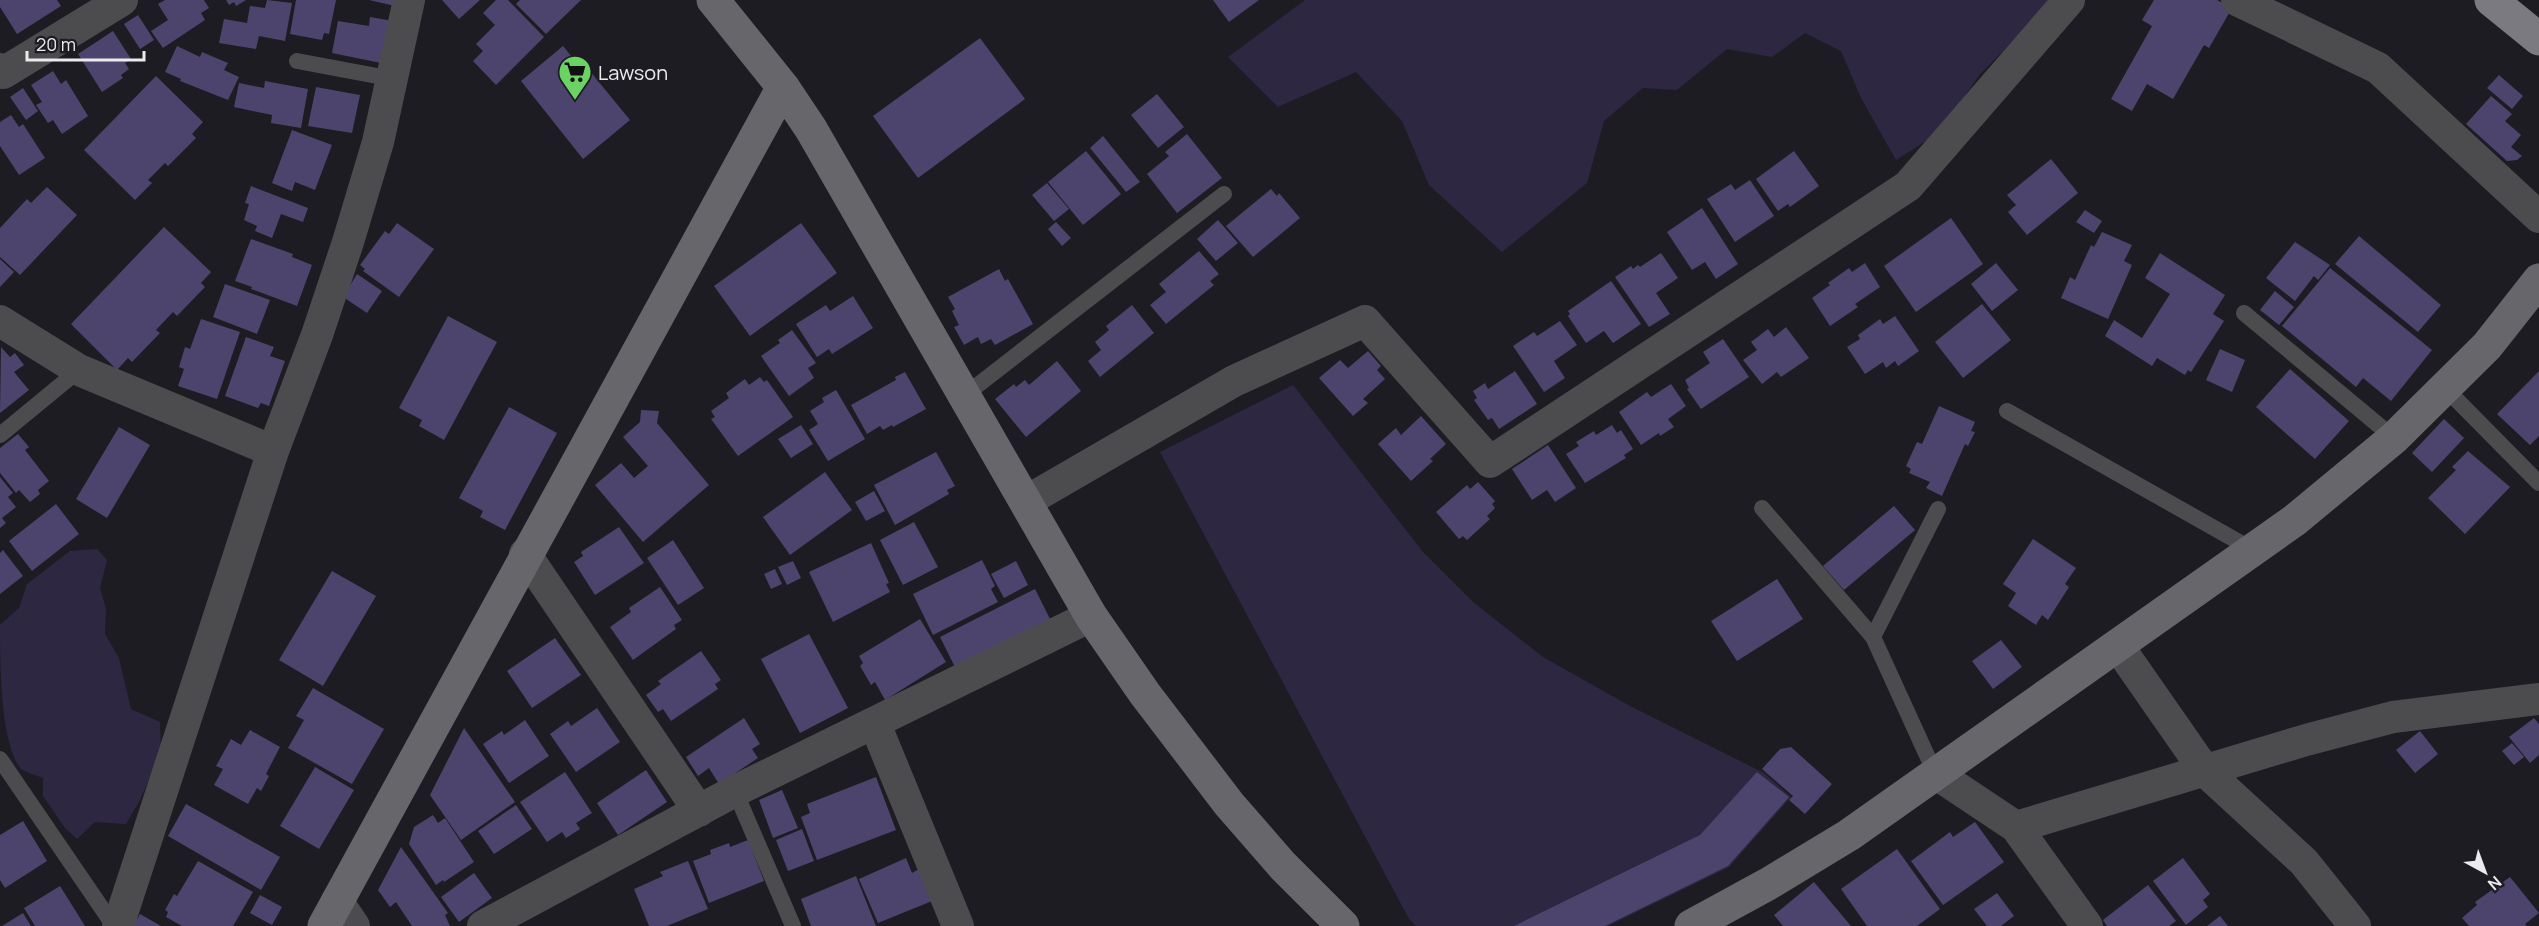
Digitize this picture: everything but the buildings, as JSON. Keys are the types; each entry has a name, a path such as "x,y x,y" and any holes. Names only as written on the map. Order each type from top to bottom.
{"main road":[{"path":"2491,0 2539,39"}],"street":[{"path":"1,72 122,0"},
{"path":"118,926 273,451 317,335 348,242 378,142 409,0"},
{"path":"713,0 783,87 811,129 1091,616 1157,712 1228,804 1283,866 1343,926"},
{"path":"1025,502 1234,381 1365,321 1490,462 1908,186 2069,0"},
{"path":"2237,0 2378,68 2539,217"},
{"path":"338,917 525,554 783,87"},
{"path":"1691,926 1768,884 1849,835 2295,520 2394,438 2445,388 2487,346 2539,280"},
{"path":"0,321 79,370 273,451"},
{"path":"525,554 699,811"},
{"path":"483,926 735,791 1091,616"},
{"path":"2118,646 2205,771 2304,862 2355,926"},
{"path":"2016,827 2393,717 2539,699"},
{"path":"875,724 958,926"},
{"path":"1935,773 2016,827 2087,926"}],"lane":[{"path":"297,61 393,79"},
{"path":"965,395 1224,194"},
{"path":"2244,313 2394,438"},
{"path":"0,435 79,370"},
{"path":"2445,388 2539,483"},
{"path":"2007,411 2253,550"},
{"path":"1762,508 1873,638 1935,773"},
{"path":"1873,638 1938,508"},
{"path":"0,759 114,926"},
{"path":"735,791 793,926"}],"shaded area":[{"path":"1305,0 2049,0 2026,28 1980,74 1940,132 1896,160 1861,98 1841,51 1805,33 1772,57 1727,49 1677,90 1643,88 1604,121 1587,183 1502,252 1429,185 1402,121 1356,72 1278,107 1228,57"},
{"path":"1293,385 1423,552 1473,602 1543,657 1630,706 1764,773 1791,797 1729,867 1608,926 1416,926 1409,919 1160,452"},
{"path":"97,549 107,560 100,588 106,609 105,634 119,658 131,709 160,722 161,753 140,800 126,824 95,822 77,839 65,828 43,796 43,778 21,769 14,757 5,722 0,660 0,625 19,608 27,584 70,551"}],"place":[{"name":"Lawson","path":"575,101"}]}
